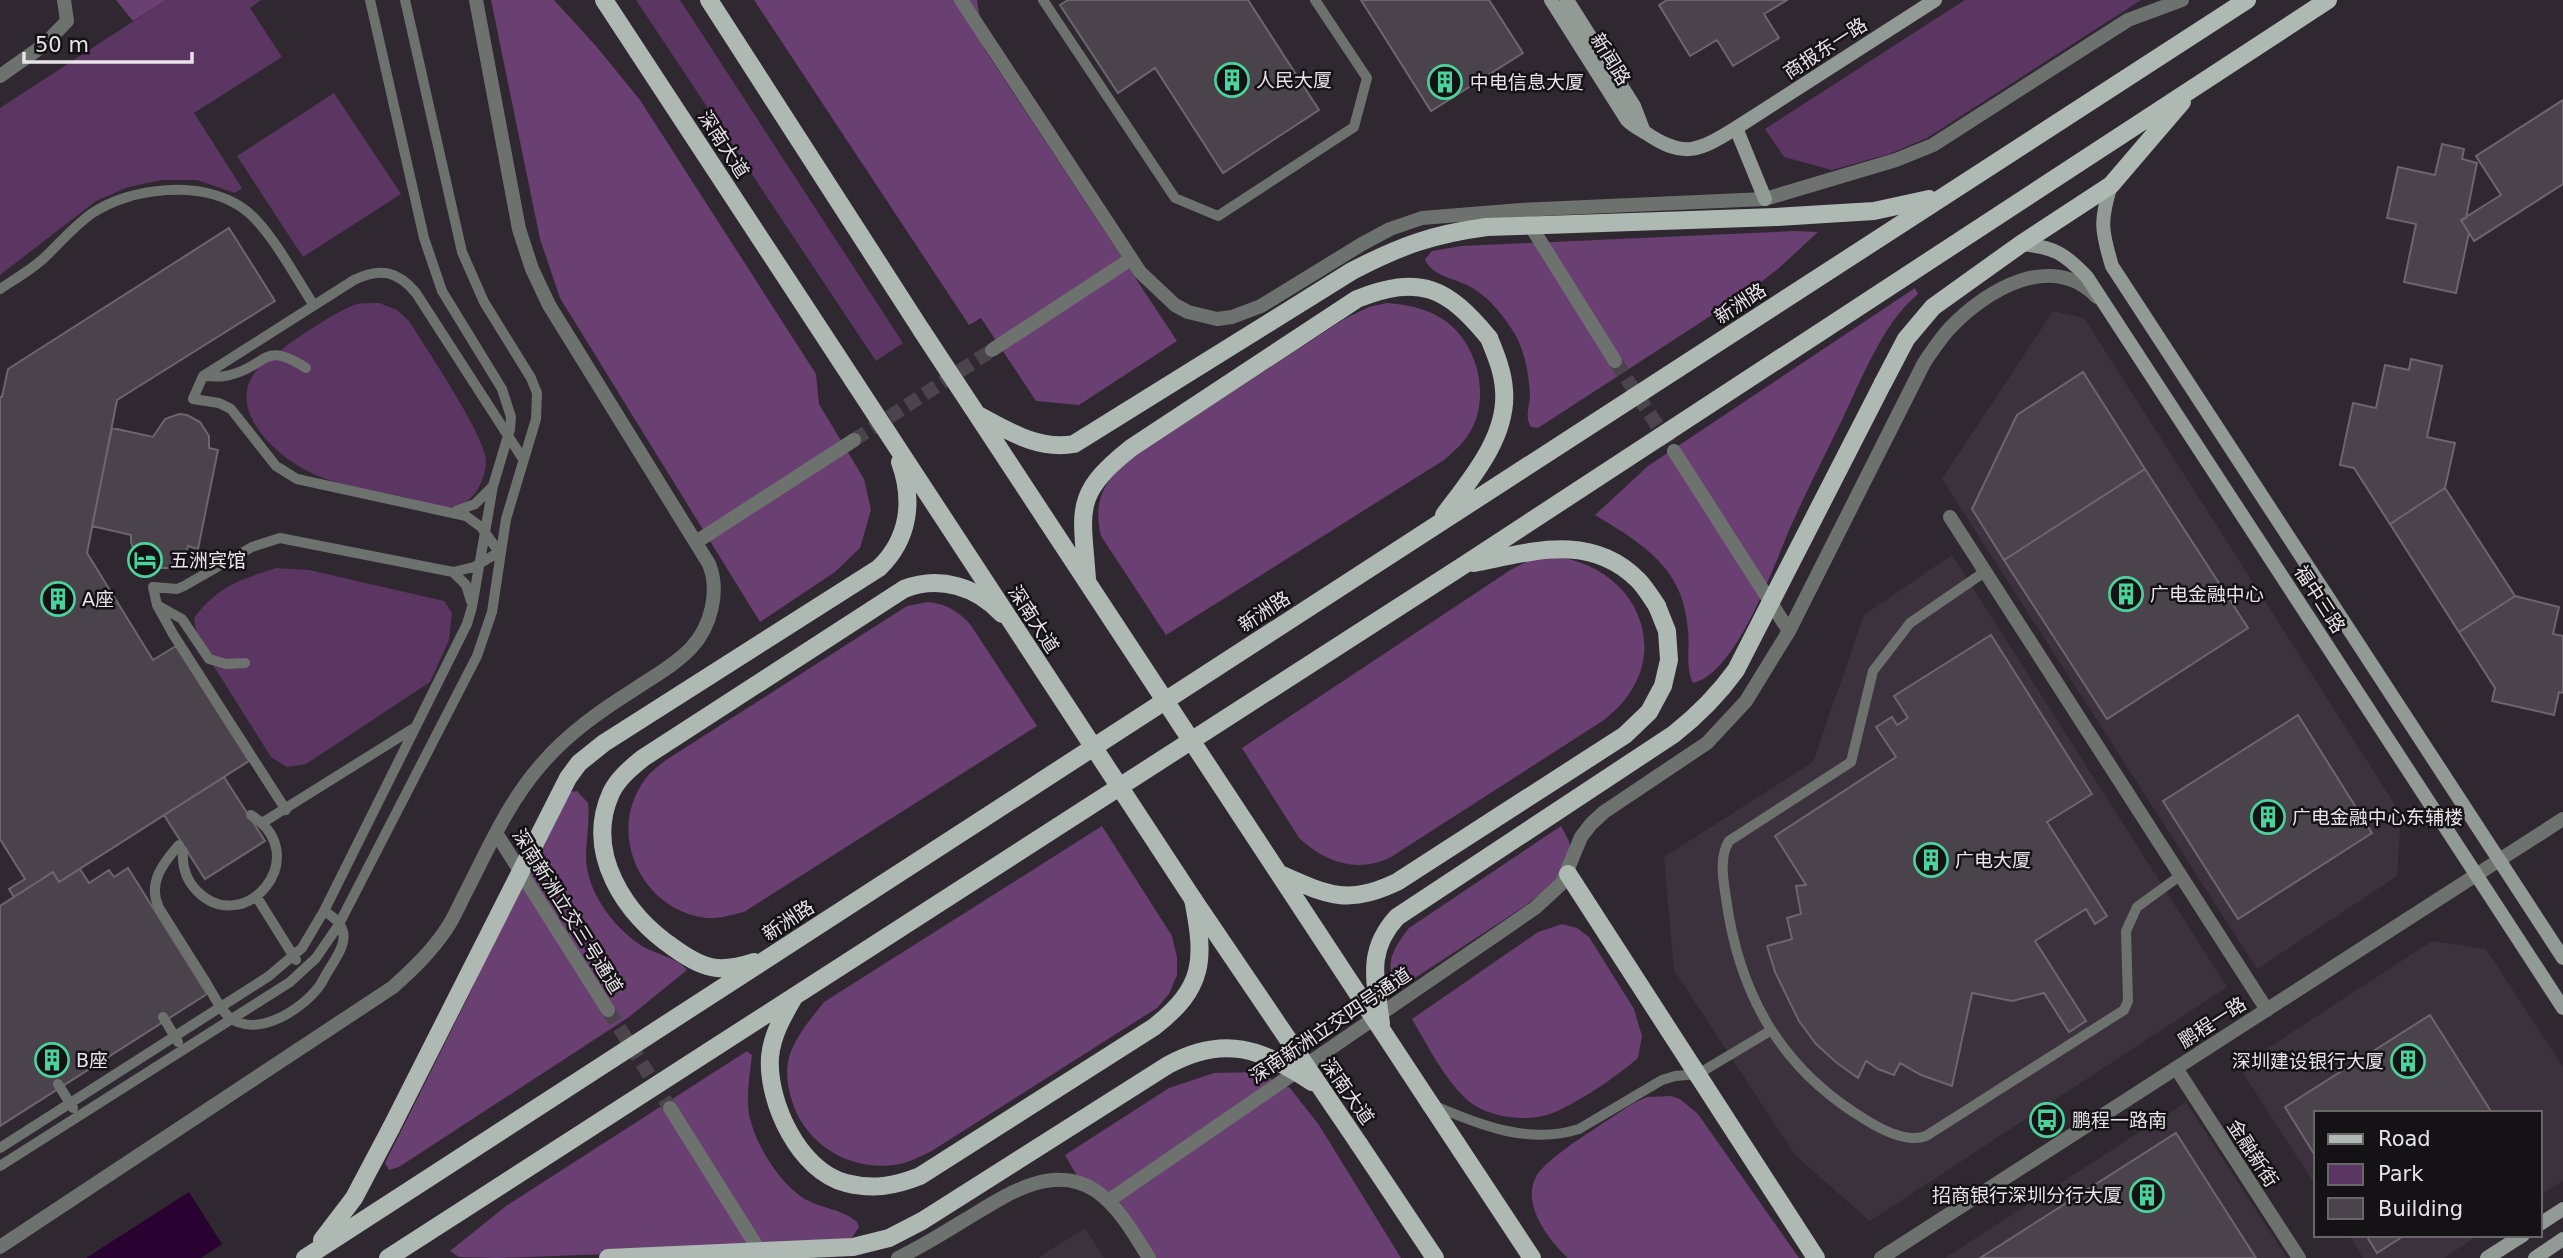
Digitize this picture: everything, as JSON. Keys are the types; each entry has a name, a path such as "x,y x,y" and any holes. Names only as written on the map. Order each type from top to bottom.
{"main road":[{"name":"深南大道","path":"604,0 1193,899 1435,1258"},
{"path":"709,0 922,331 1532,1258"},
{"name":"新洲路","path":"306,1257 2247,0"},
{"path":"388,1258 1464,565 2328,0"},
{"path":"1382,1028 1374,968 1375,956 1387,928 1397,917 1674,734 1703,709 1736,670 1906,339 1933,307 2021,244 2111,185 2195,86"},
{"path":"978,415 1032,441 1056,447 1074,444 1352,271 1389,251 1451,232 1487,227 1874,211 1946,195"},
{"path":"1087,583 1082,510 1086,495 1099,477 1131,448 1334,312 1381,289 1402,286 1427,288 1452,299 1489,338 1499,364 1505,392 1500,423 1478,470 1437,524"},
{"path":"306,1257 354,1198 559,793 579,763 604,743 867,577 889,558 903,533 908,509 905,476 890,436"},
{"path":"1282,875 1319,891 1349,897 1374,893 1397,882 1625,736 1649,712 1663,686 1669,660 1667,631 1657,606 1639,580 1604,558 1577,549 1546,549 1464,565"},
{"path":"770,957 740,967 714,968 686,956 657,936 634,914 616,885 606,858 603,826 612,791 620,778 643,758 894,594 915,585 926,583 964,587 985,599 1015,627"},
{"path":"1568,874 1816,1258"},
{"path":"796,994 778,1023 770,1056 771,1084 780,1116 795,1143 819,1168 843,1183 871,1188 899,1185 920,1176 1154,1027 1182,1003 1192,988 1198,964 1199,940 1193,899"},
{"path":"608,1258 853,1247 889,1238 922,1222 1168,1065 1202,1049 1238,1048 1255,1052 1291,1069 1318,1086"},
{"path":"1517,1235 1548,1258"}],"street":[{"path":"0,76 44,46 66,21 64,0"},
{"path":"0,1247 393,987 431,950 448,927 508,810 529,779 559,745 603,709 680,659 696,643 712,608 714,583 709,564 549,305 532,269 519,229 475,0"},
{"path":"597,0 617,19"},
{"path":"961,0 1131,260 1151,285 1175,305 1202,317 1225,318 1261,306 1362,244 1406,223 1440,215 1765,199 1896,160 1933,145 2127,20 2182,0"},
{"name":"新闻路","path":"1551,0 1628,120 1644,132 1670,148 1689,150 1710,144 1737,128"},
{"name":"新闻路","path":"1567,0 1634,106 1644,132"},
{"name":"商报东一路","path":"1737,128 1935,0"},
{"path":"1737,128 1765,199"},
{"name":"福中三路","path":"2111,185 2102,213 2104,239 2112,266 2563,958"},
{"path":"1521,210 1615,361"},
{"name":"福中三路","path":"2021,244 2047,246 2070,259 2087,277 2563,1007"},
{"path":"992,351 1131,260"},
{"path":"1568,874 1581,837 1591,824 1689,757 1721,729 1746,701 1789,631 1924,363 1951,327 1966,313 1996,293 2037,275 2050,274 2070,278 2092,292 2106,306"},
{"path":"696,542 854,440"},
{"path":"1674,451 1789,631"},
{"path":"1950,517 2267,1010"},
{"name":"鹏程一路","path":"1881,1258 2563,819"},
{"name":"深南新洲立交三号通道","path":"496,833 608,1010"},
{"name":"深南新洲立交四号通道","path":"1108,1201 1535,908 1568,874"},
{"name":"金融新街","path":"2176,1068 2299,1258"},
{"path":"670,1108 764,1258"},
{"path":"898,1258 1006,1195 1040,1182 1055,1180 1083,1184 1108,1201 1149,1258"},
{"path":"2542,1223 2563,1209"},
{"path":"2487,1258 2520,1237"},
{"path":"2535,1258 2563,1240"}],"lane":[{"path":"0,1148 269,976 302,948 324,911 462,637 472,607 493,486 511,417 505,396 442,291 429,257 370,0"},
{"path":"0,1166 304,971 326,945 340,922 477,656 492,612 499,552 506,519 536,419 537,393 531,378 479,293 465,261 405,0"},
{"path":"1043,0 1175,198 1218,216 1354,127 1367,78 1315,0"},
{"path":"0,289 42,260 84,218 110,203 145,192 187,191 210,195 244,209 260,225 313,304"},
{"path":"499,552 475,521 466,516 298,479 276,466 231,409 219,403 193,399 202,376 313,304 365,274 384,271 401,278 416,293 523,459"},
{"path":"202,376 230,375 274,355 290,359 306,368"},
{"path":"450,512 464,510 475,504 493,486"},
{"path":"286,810 173,634 157,605 153,587 177,589 252,547 280,538 453,572 479,564 499,552"},
{"path":"1986,571 1910,623 1873,671 1850,762 1729,841 1723,851 1724,887 1731,936 1749,989 1770,1031 1798,1067 1837,1102 1883,1130 1917,1139 1926,1136 2124,1010 2129,1001 2126,931 2137,907 2181,876"},
{"path":"453,572 466,585 472,607"},
{"path":"157,605 182,619 209,659 226,664 245,663"},
{"path":"262,823 416,727"},
{"path":"251,815 262,823 275,843 277,861 269,884 256,896 235,904 207,899 188,878 181,848 159,872 155,895 159,908 230,1018 251,1025 265,1023 283,1015 308,998 322,982 345,938 340,922 324,911"},
{"path":"256,896 304,971"},
{"path":"163,1017 183,1050"},
{"path":"1431,1105 1480,1126 1516,1133 1566,1133 1579,1129 1662,1080 1698,1074 1770,1031"},
{"path":"58,1084 78,1116"}],"shaded area":[{"path":"116,0 166,0 133,21"},
{"path":"491,0 554,0 640,100 816,374 819,404 864,479 871,510 860,548 835,572 760,622 560,298 540,239"},
{"path":"754,0 977,0 985,50 1177,341 1079,405 1036,401 981,318 969,325"},
{"path":"1818,232 1752,289 1538,428 1531,427 1529,423 1527,369 1516,335 1495,307 1480,293 1439,274 1425,259 1432,251 1461,246"},
{"path":"1915,288 1918,294 1905,306 1883,336 1865,371 1739,640 1709,675 1693,683 1689,670 1685,608 1679,590 1658,560 1629,536 1595,515 1648,466"},
{"path":"1387,303 1410,306 1431,313 1456,330 1465,342 1473,356 1480,387 1480,403 1470,432 1444,460 1166,635 1101,536 1099,509 1105,487 1119,469 1140,452 1346,318 1369,307"},
{"path":"2053,311 2084,318 2401,814 2397,876 2257,969 1942,479"},
{"path":"1952,555 2227,987 1870,1221 1795,1155 1674,970 1664,857 1813,762 1864,615"},
{"path":"1550,556 1581,563 1607,577 1627,596 1640,619 1644,644 1641,671 1627,696 1604,720 1391,857 1366,865 1342,863 1320,853 1299,838 1242,748 1512,569 1530,560"},
{"path":"928,602 951,608 970,624 1037,726 744,912 706,918 683,912 663,900 647,884 636,865 630,843 629,821 634,799 648,775 666,760 907,606"},
{"path":"577,791 588,803 587,871 603,907 629,937 687,970 629,1017 399,1167 389,1170 385,1163 471,991 536,846 569,792"},
{"path":"1102,826 1172,936 1177,957 1177,975 1169,994 1157,1008 930,1152 912,1160 884,1166 854,1162 827,1149 815,1139 794,1108 787,1068 798,1038 824,1002"},
{"path":"1561,826 1571,852 1559,879 1525,906 1398,989 1393,981 1390,965 1399,942 1409,928"},
{"path":"1562,924 1577,928 1589,937 1634,1009 1642,1036 1638,1058 1569,1106 1547,1115 1516,1118 1494,1114 1466,1099 1450,1081 1412,1019 1538,932"},
{"path":"2432,941 2486,949 2563,1067 2563,1181 2542,1194 2542,1111 2314,1111 2314,1183 2239,1067"},
{"path":"747,1051 752,1055 748,1092 749,1114 762,1149 785,1182 803,1198 845,1214 857,1222 859,1227 851,1239 797,1247 498,1258 459,1257 450,1251 506,1206"},
{"path":"1256,1072 1290,1088 1319,1125 1401,1258 1155,1258 1077,1176 1065,1155 1169,1088 1214,1073"},
{"path":"1671,1096 1680,1099 1698,1114 1799,1258 1568,1258 1553,1242 1539,1221 1532,1199 1532,1188 1542,1169 1565,1149 1632,1104 1647,1097"},
{"name":"招商银行深圳分行大厦","path":"2186,1102 2287,1258 1945,1258"},
{"path":"189,1192 222,1244 201,1258 86,1258"},
{"path":"1085,1228 1104,1258 1038,1258"},
{"path":"2350,1237 2476,1237 2444,1258 2363,1258"}],"green space":[{"path":"166,0 261,0 250,8 282,57 194,113 242,188 235,193 197,180 162,180 128,187 96,201 0,275 0,108"},
{"path":"636,0 680,0 903,343 876,361"},
{"path":"1965,0 2141,0 1927,138 1889,154 1832,170 1784,157 1765,129"},
{"path":"334,93 401,194 303,257 237,156"},
{"path":"379,303 397,310 409,321 465,412 483,448 486,460 484,476 472,497 459,506 432,504 349,486 313,474 290,460 266,440 250,413 248,385 261,366 296,339 339,312 357,304"},
{"path":"276,568 309,570 444,601 452,613 449,640 430,682 306,764 287,767 271,757 198,641 194,618 221,591"}],"building":[{"name":"人民大厦","path":"1068,0 1248,0 1319,110 1223,173 1155,68 1118,93 1060,5"},
{"name":"中电信息大厦","path":"1361,0 1489,0 1523,53 1431,111"},
{"path":"1667,0 1787,0 1764,14 1779,38 1733,66 1717,40 1690,56 1659,5"},
{"path":"2563,100 2563,184 2474,241 2461,220 2501,195 2476,156"},
{"path":"2442,144 2464,149 2462,159 2477,163 2466,218 2461,220 2469,233 2456,293 2404,282 2416,224 2387,218 2398,167 2435,175"},
{"name":"A座","path":"229,228 275,301 117,400 87,553 153,660 176,646 249,761 59,882 53,872 14,897 9,889 25,879 0,839 0,397 8,369"},
{"path":"2411,359 2442,366 2427,437 2455,443 2445,488 2390,524 2354,468 2340,465 2353,403 2376,408 2385,365 2409,370"},
{"path":"2083,372 2145,469 2004,560 1972,509 2017,415"},
{"path":"179,414 200,422 209,436 209,448 218,450 198,549 188,546 175,565 154,568 137,558 131,535 92,526 112,428 153,437 165,419"},
{"name":"广电金融中心","path":"2145,469 2248,628 2107,719 2004,560"},
{"path":"2445,488 2515,596 2459,632 2390,524"},
{"path":"2515,596 2559,607 2553,634 2563,636 2563,693 2559,692 2554,715 2492,701 2495,688 2459,632"},
{"name":"广电大厦","path":"1991,635 2092,794 2047,822 2107,916 2095,924 2086,909 2035,941 2086,1021 2069,1032 2044,993 2012,1001 1972,993 1952,1086 1921,1075 1900,1063 1894,1075 1866,1061 1858,1078 1816,1044 1799,1021 1775,972 1767,946 1792,939 1787,918 1801,914 1796,886 1806,885 1775,836 1896,757 1876,727 1892,717 1897,725 1908,718 1894,696"},
{"name":"广电金融中心东辅楼","path":"2298,715 2372,833 2238,919 2163,801"},
{"path":"224,777 265,841 205,879 164,815"},
{"name":"B座","path":"128,868 207,994 0,1126 0,906 53,872 59,882 80,869 89,883 109,870 114,877"},
{"name":"深圳建设银行大厦","path":"2430,1015 2491,1111 2314,1111 2314,1154 2285,1107"},
{"name":"招商银行深圳分行大厦","path":"2176,1133 2256,1258 1980,1258"},
{"path":"2367,1237 2402,1237 2377,1253"}],"tunnel":[{"path":"854,440 992,350"},
{"path":"1615,361 1674,451"},
{"path":"608,1010 670,1108"}],"place":[{"name":"人民大厦","path":"1232,80"},
{"name":"中电信息大厦","path":"1445,82"},
{"name":"五洲宾馆","path":"145,560"},
{"name":"广电金融中心","path":"2126,594"},
{"name":"A座","path":"58,599"},
{"name":"广电金融中心东辅楼","path":"2268,817"},
{"name":"广电大厦","path":"1931,860"},
{"name":"B座","path":"52,1060"},
{"name":"深圳建设银行大厦","path":"2408,1061"},
{"name":"鹏程一路南","path":"2047,1120"},
{"name":"招商银行深圳分行大厦","path":"2147,1195"}]}
